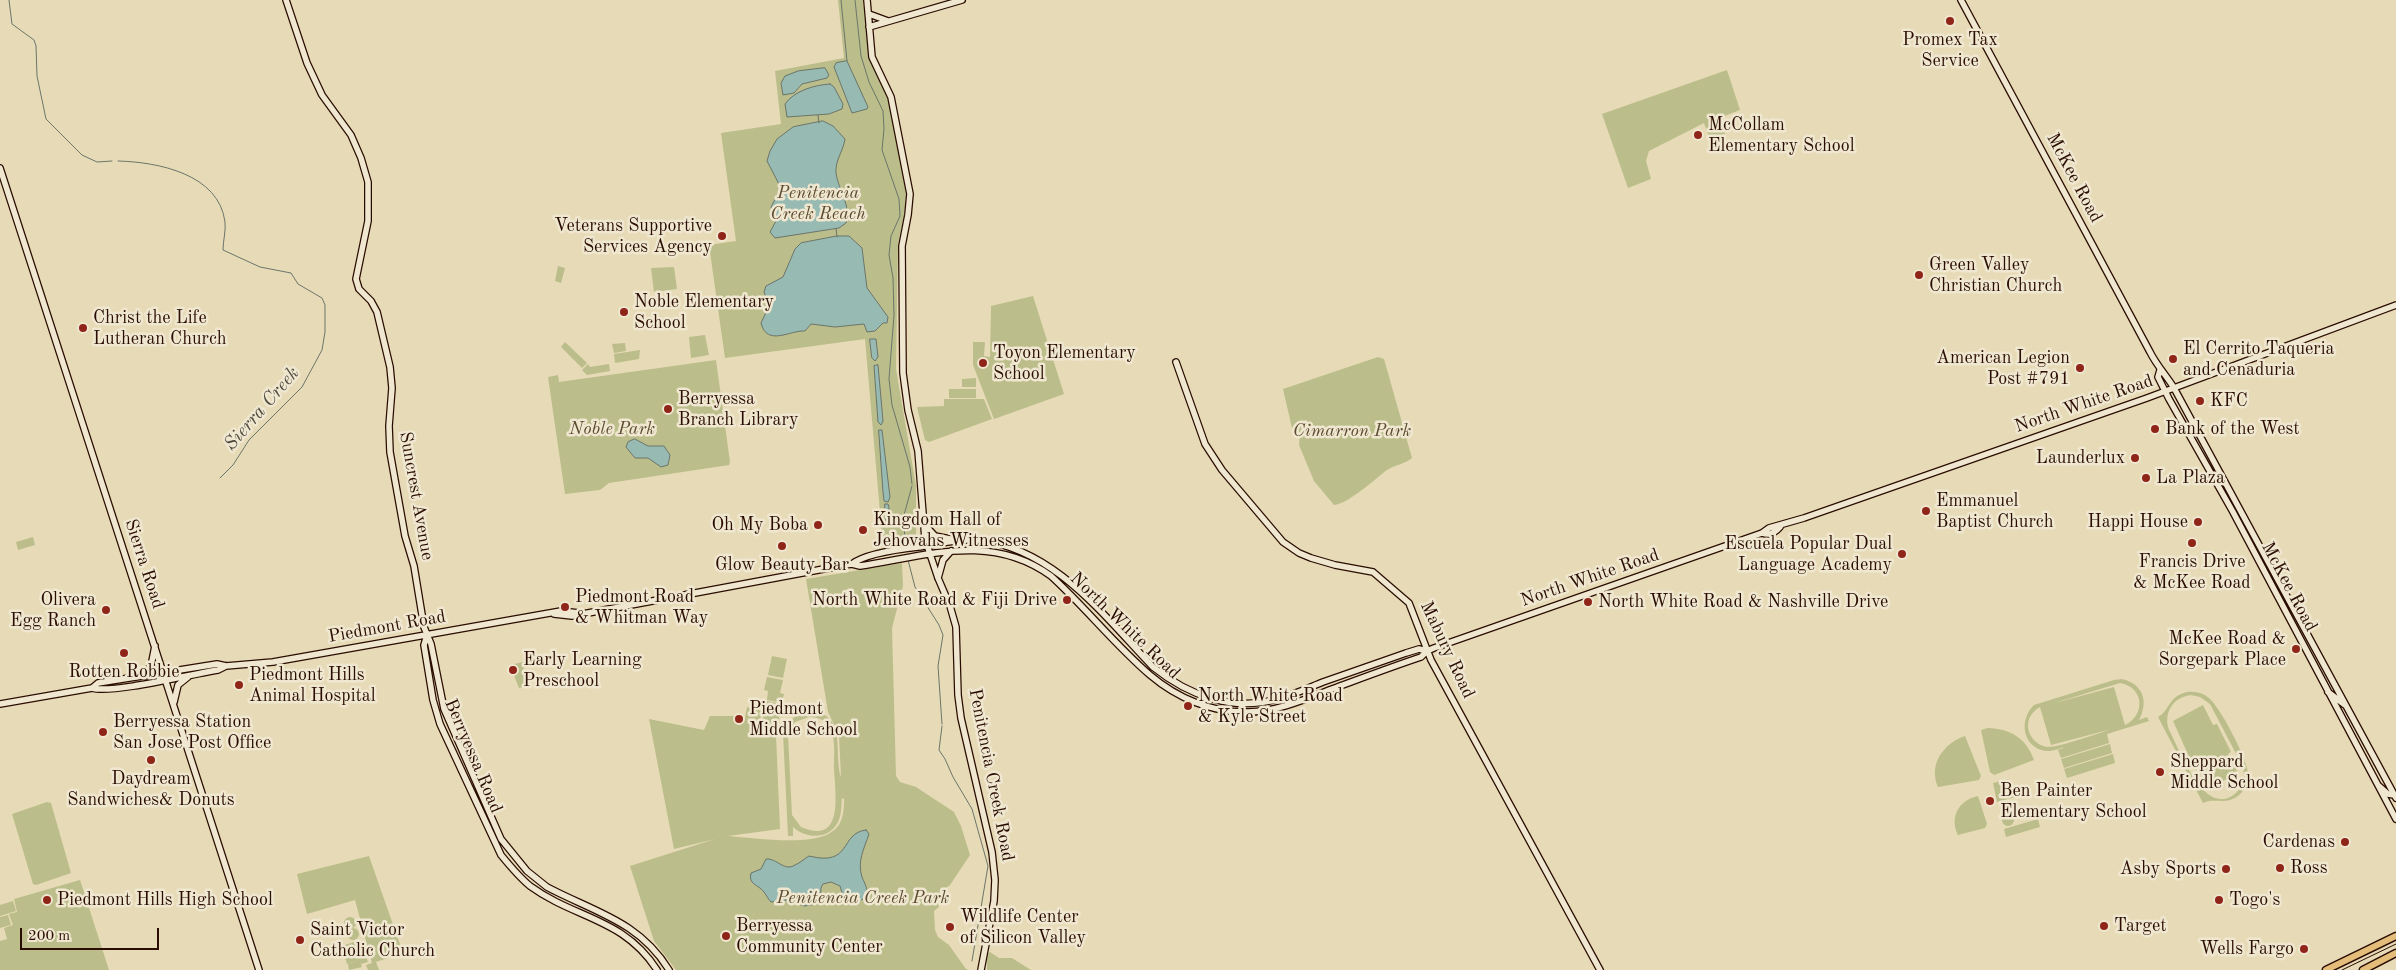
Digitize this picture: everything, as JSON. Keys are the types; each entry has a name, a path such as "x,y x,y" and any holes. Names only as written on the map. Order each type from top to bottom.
{"main road":[{"name":"Suncrest Avenue","path":"286,0 306,63 322,95 352,135 368,182 368,222 356,279 359,289 371,300 377,312 390,367 392,382 389,426 390,452 405,536 414,566 427,635"},
{"name":"Penitencia Creek Road","path":"867,0 872,56 891,97 910,194 901,255 904,287 903,373 908,410 918,450 926,545 950,606 956,627 958,695 961,718 992,852 994,901 981,970"},
{"path":"869,27 962,0"},
{"name":"McKee Road","path":"1961,0 2160,370 2174,388 2395,796"},
{"path":"868,14 890,22"},
{"name":"Sierra Road","path":"0,168 260,970"},
{"name":"North White Road","path":"915,557 951,551 979,550 1002,553 1032,564 1065,589 1149,675 1164,686 1197,704 1224,710 1248,712 1288,704 1421,657 1427,651 1762,533 1769,528 1780,527 2174,388 2396,305"},
{"name":"Mabury Road","path":"1176,362 1205,444 1222,470 1283,542 1310,558 1373,572 1409,602 1427,651 1600,970"},
{"name":"McKee Road","path":"2160,370 2158,377 2165,391 2396,819"},
{"path":"923,522 935,536 957,541"},
{"name":"North White Road","path":"913,547 977,540 1002,544 1037,557 1056,570 1071,584 1153,667 1182,687 1218,701 1244,704 1277,699 1406,653 1419,649 1427,651"},
{"name":"Piedmont Road","path":"852,564 859,558 913,547"},
{"path":"938,578 943,560 951,551"},
{"name":"Piedmont Road","path":"92,688 98,683 163,672 216,664 226,666 273,662 554,614 562,616 852,564 860,566 915,557"},
{"path":"2295,629 2309,638"},
{"name":"Berryessa Road","path":"427,635 424,645 436,712 501,855 513,870 536,889 624,934 641,949 657,970"},
{"name":"Berryessa Road","path":"427,635 431,644 441,698 448,721 465,754 494,825 508,850 527,871 547,887 630,927 648,943 669,970"},
{"path":"141,676 151,666 155,646"},
{"name":"Piedmont Road","path":"0,704 92,688 99,690 165,679 218,670 226,666"},
{"path":"174,704 178,685 193,674"},
{"path":"2328,692 2345,705"},
{"path":"2379,786 2388,794 2395,796"},
{"path":"2326,970 2396,936"},
{"path":"2363,970 2396,953"}],"green space":[{"name":"Penitencia Creek Reach","path":"838,0 863,0 869,57 893,113 906,195 898,244 896,369 916,486 916,540 883,547 865,339 725,358 709,245 736,241 721,133 781,124 775,71 844,58"},
{"path":"1727,70 1740,110 1719,118 1725,134 1710,139 1704,123 1649,151 1646,161 1651,179 1628,188 1602,114"},
{"path":"558,266 565,268 561,283 555,281"},
{"path":"674,267 677,289 654,292 651,268"},
{"path":"1033,296 1064,394 994,419 973,365 973,342 985,342 984,356 990,357 991,306"},
{"path":"705,335 709,355 691,358 689,337"},
{"path":"565,342 587,363 582,368 561,347"},
{"path":"625,343 626,351 614,353 612,344"},
{"path":"640,350 639,359 615,363 614,354"},
{"name":"Cimarron Park","path":"1378,357 1384,359 1412,458 1387,470 1354,496 1340,504 1334,505 1314,481 1299,445 1300,432 1292,428 1283,389"},
{"name":"Noble Park","path":"716,360 729,465 609,483 600,490 565,494 548,377 558,375 559,382"},
{"path":"588,364 590,367 609,364 610,371 587,375 582,370"},
{"path":"976,378 976,387 962,387 962,379"},
{"path":"949,389 976,389 976,398 949,398"},
{"path":"944,399 984,399 992,419 929,442 925,440 917,407 944,406"},
{"path":"33,537 35,545 18,550 16,542"},
{"name":"Penitencia Creek Park","path":"902,563 903,586 892,628 896,776 900,782 916,787 954,812 961,826 970,855 950,885 936,895 939,907 934,911 935,930 938,937 949,945 966,969 969,970 676,970 654,941 630,866 715,839 674,849 649,719 704,730 710,716 736,716 761,722 759,731 776,735 780,829 728,836 780,840 809,839 830,833 840,823 844,809 844,799 842,798 838,822 829,832 817,836 804,834 793,827 793,836 788,836 783,733 794,718 805,713 819,713 828,718 834,725 841,777 839,735 828,712 806,579","holes":["812,717 825,722 833,735 836,803 831,823 825,829 815,831 801,827 792,815 788,735 795,722"]},
{"path":"772,656 787,659 783,678 768,675"},
{"path":"523,662 525,667 523,669 525,687 519,688 510,665"},
{"path":"767,677 783,680 780,693 784,694 782,703 767,700 768,691 764,690"},
{"path":"2122,679 2129,681 2139,689 2144,700 2144,706 2139,720 2147,717 2149,721 2107,734 2109,743 2061,758 2058,750 2065,747 2051,751 2040,750 2029,741 2025,727 2026,719 2034,705","holes":["2120,683 2134,690 2138,695 2139,702 2136,715 2125,725 2114,687 2051,704","2040,707 2051,745 2112,729 2061,745 2048,747 2040,745 2034,740 2028,730 2031,715"]},
{"path":"2196,692 2209,698 2233,734 2247,767 2248,774 2247,783 2241,793 2230,800 2207,801 2203,803 2158,717 2165,711 2172,700 2181,694","holes":["2185,696 2200,697 2210,704 2243,767 2243,784 2237,792 2225,799 2214,798 2204,791 2195,780 2167,724 2169,712 2175,702"]},
{"path":"767,701 782,704 778,725 762,721"},
{"path":"2203,705 2213,725 2217,724 2231,752 2228,754 2238,773 2208,789 2198,769 2195,770 2173,721"},
{"path":"747,707 762,711 760,721 745,718"},
{"path":"762,722 777,726 776,734 760,731"},
{"path":"1988,728 2004,730 2017,736 2027,746 2034,760 1994,775 1990,772 1981,730"},
{"path":"1965,736 1981,776 1979,780 1938,787 1935,770 1940,756 1957,739"},
{"path":"2110,744 2112,753 2064,768 2061,759"},
{"path":"2113,754 2115,763 2067,778 2064,769"},
{"path":"2008,779 2015,797 1997,802 1993,783"},
{"path":"1978,796 1987,824 1985,828 1958,835 1955,828 1955,816 1958,810 1966,801"},
{"path":"47,802 51,803 71,873 36,885 33,884 12,814"},
{"path":"2006,814 2010,814 2014,820 2010,826 2006,826 2002,822 2002,818"},
{"path":"2038,819 2040,827 2006,837 2004,829"},
{"path":"369,856 403,953 376,962 379,970 368,970 366,965 372,963 355,900 307,914 297,874"},
{"path":"80,880 109,970 0,970 0,941 7,939 4,928 13,925 9,914 17,912 14,899"},
{"path":"13,901 16,911 0,916 0,905"},
{"path":"8,915 11,925 0,928 0,917"},
{"path":"348,917 352,917 356,923 352,929 348,929 344,925 344,921"},
{"path":"351,928 355,928 359,934 355,940 351,940 347,936 347,932"},
{"path":"360,940 364,950 345,956 342,946"},
{"path":"364,952 368,962 361,964 362,967 349,970 348,964 356,961 347,964 345,957"},
{"path":"990,952 999,958 1012,958 1031,970 987,970 987,955"}],"water":[{"path":"847,61 868,107 867,109 852,113 834,67 836,63"},
{"path":"825,68 829,75 827,78 802,84 794,93 783,95 781,83 785,76 798,71"},
{"path":"830,84 834,87 843,104 842,109 829,114 787,117 785,104 789,99 811,87"},
{"path":"823,121 833,126 845,139 836,173 846,204 846,223 839,228 775,238 770,232 776,221 771,207 781,188 767,161 770,151 777,139 793,127"},
{"path":"837,236 849,236 862,248 867,288 888,317 887,323 883,323 875,331 867,332 864,324 835,327 811,324 805,331 780,336 768,334 761,323 769,306 764,292 766,286 783,277 795,249 801,243"},
{"path":"870,339 876,339 878,357 875,361 872,358"},
{"path":"878,365 883,421 881,425 878,422 874,366"},
{"path":"879,430 882,430 890,497 888,502 884,501"},
{"path":"635,439 648,446 664,446 670,455 668,465 661,467 648,458 635,458 626,447 628,442"},
{"path":"885,504 888,504 889,507 888,526 886,525"},
{"path":"866,830 869,834 860,866 867,896 862,900 844,899 840,886 831,882 823,884 820,900 817,904 804,906 786,900 771,902 762,889 751,880 751,873 761,869 766,859 791,867 809,856 833,857 858,832"}],"waterway":[{"name":"Sierra Creek","path":"9,0 12,24 34,40 36,46 37,76 46,119 82,155 97,162 112,161"},
{"path":"841,0 847,61"},
{"path":"855,0 861,56 869,82 883,111 882,150 899,199 900,216 891,236 889,255 893,278 894,315 889,379 892,405 910,467 912,484"},
{"path":"818,115 819,123"},
{"name":"Sierra Creek","path":"118,161 151,164 168,168 199,182 211,192 220,206 225,222 223,250 260,267 291,273 298,284 322,298 325,305 325,332 322,350 302,387 249,440 233,465 220,478"},
{"path":"836,229 837,237"},
{"path":"905,547 904,515 912,486"},
{"path":"908,560 915,587 939,625 943,635 938,666 942,724"},
{"path":"942,726 939,750 972,809 988,866 972,961"}],"tram line":[{"path":"2342,970 2396,944"}],"place":[{"name":"Promex Tax Service","path":"1950,21"},
{"name":"McCollam Elementary School","path":"1698,135"},
{"name":"Veterans Supportive Services Agency","path":"722,236"},
{"name":"Green Valley Christian Church","path":"1919,275"},
{"name":"Noble Elementary School","path":"624,312"},
{"name":"Christ the Life Lutheran Church","path":"83,328"},
{"name":"El Cerrito Taqueria and Cenaduria","path":"2173,359"},
{"name":"Toyon Elementary School","path":"983,363"},
{"name":"American Legion Post #791","path":"2080,368"},
{"name":"KFC","path":"2200,401"},
{"name":"Berryessa Branch Library","path":"668,409"},
{"name":"Bank of the West","path":"2155,429"},
{"name":"Launderlux","path":"2135,458"},
{"name":"La Plaza","path":"2146,478"},
{"name":"Emmanuel Baptist Church","path":"1926,511"},
{"name":"Happi House","path":"2198,522"},
{"name":"Oh My Boba","path":"818,525"},
{"name":"Kingdom Hall of Jehovahs Witnesses","path":"863,530"},
{"name":"Francis Drive & McKee Road","path":"2192,543"},
{"name":"Glow Beauty Bar","path":"782,546"},
{"name":"Escuela Popular Dual Language Academy","path":"1902,554"},
{"name":"North White Road & Fiji Drive","path":"1067,600"},
{"name":"North White Road & Nashville Drive","path":"1588,602"},
{"name":"Piedmont Road & Whitman Way","path":"565,607"},
{"name":"Olivera Egg Ranch","path":"106,610"},
{"name":"McKee Road & Sorgepark Place","path":"2296,649"},
{"name":"Rotten Robbie","path":"124,653"},
{"name":"Early Learning Preschool","path":"513,670"},
{"name":"Piedmont Hills Animal Hospital","path":"239,685"},
{"name":"North White Road & Kyle Street","path":"1188,706"},
{"name":"Piedmont Middle School","path":"739,719"},
{"name":"Berryessa Station San Jose Post Office","path":"103,732"},
{"name":"Daydream Sandwiches& Donuts","path":"151,760"},
{"name":"Sheppard Middle School","path":"2160,772"},
{"name":"Ben Painter Elementary School","path":"1990,801"},
{"name":"Cardenas","path":"2345,842"},
{"name":"Ross","path":"2280,868"},
{"name":"Asby Sports","path":"2226,869"},
{"name":"Piedmont Hills High School","path":"47,900"},
{"name":"Togo's","path":"2219,900"},
{"name":"Target","path":"2104,926"},
{"name":"Wildlife Center of Silicon Valley","path":"950,927"},
{"name":"Berryessa Community Center","path":"726,936"},
{"name":"Saint Victor Catholic Church","path":"300,940"},
{"name":"Wells Fargo","path":"2304,949"}]}
